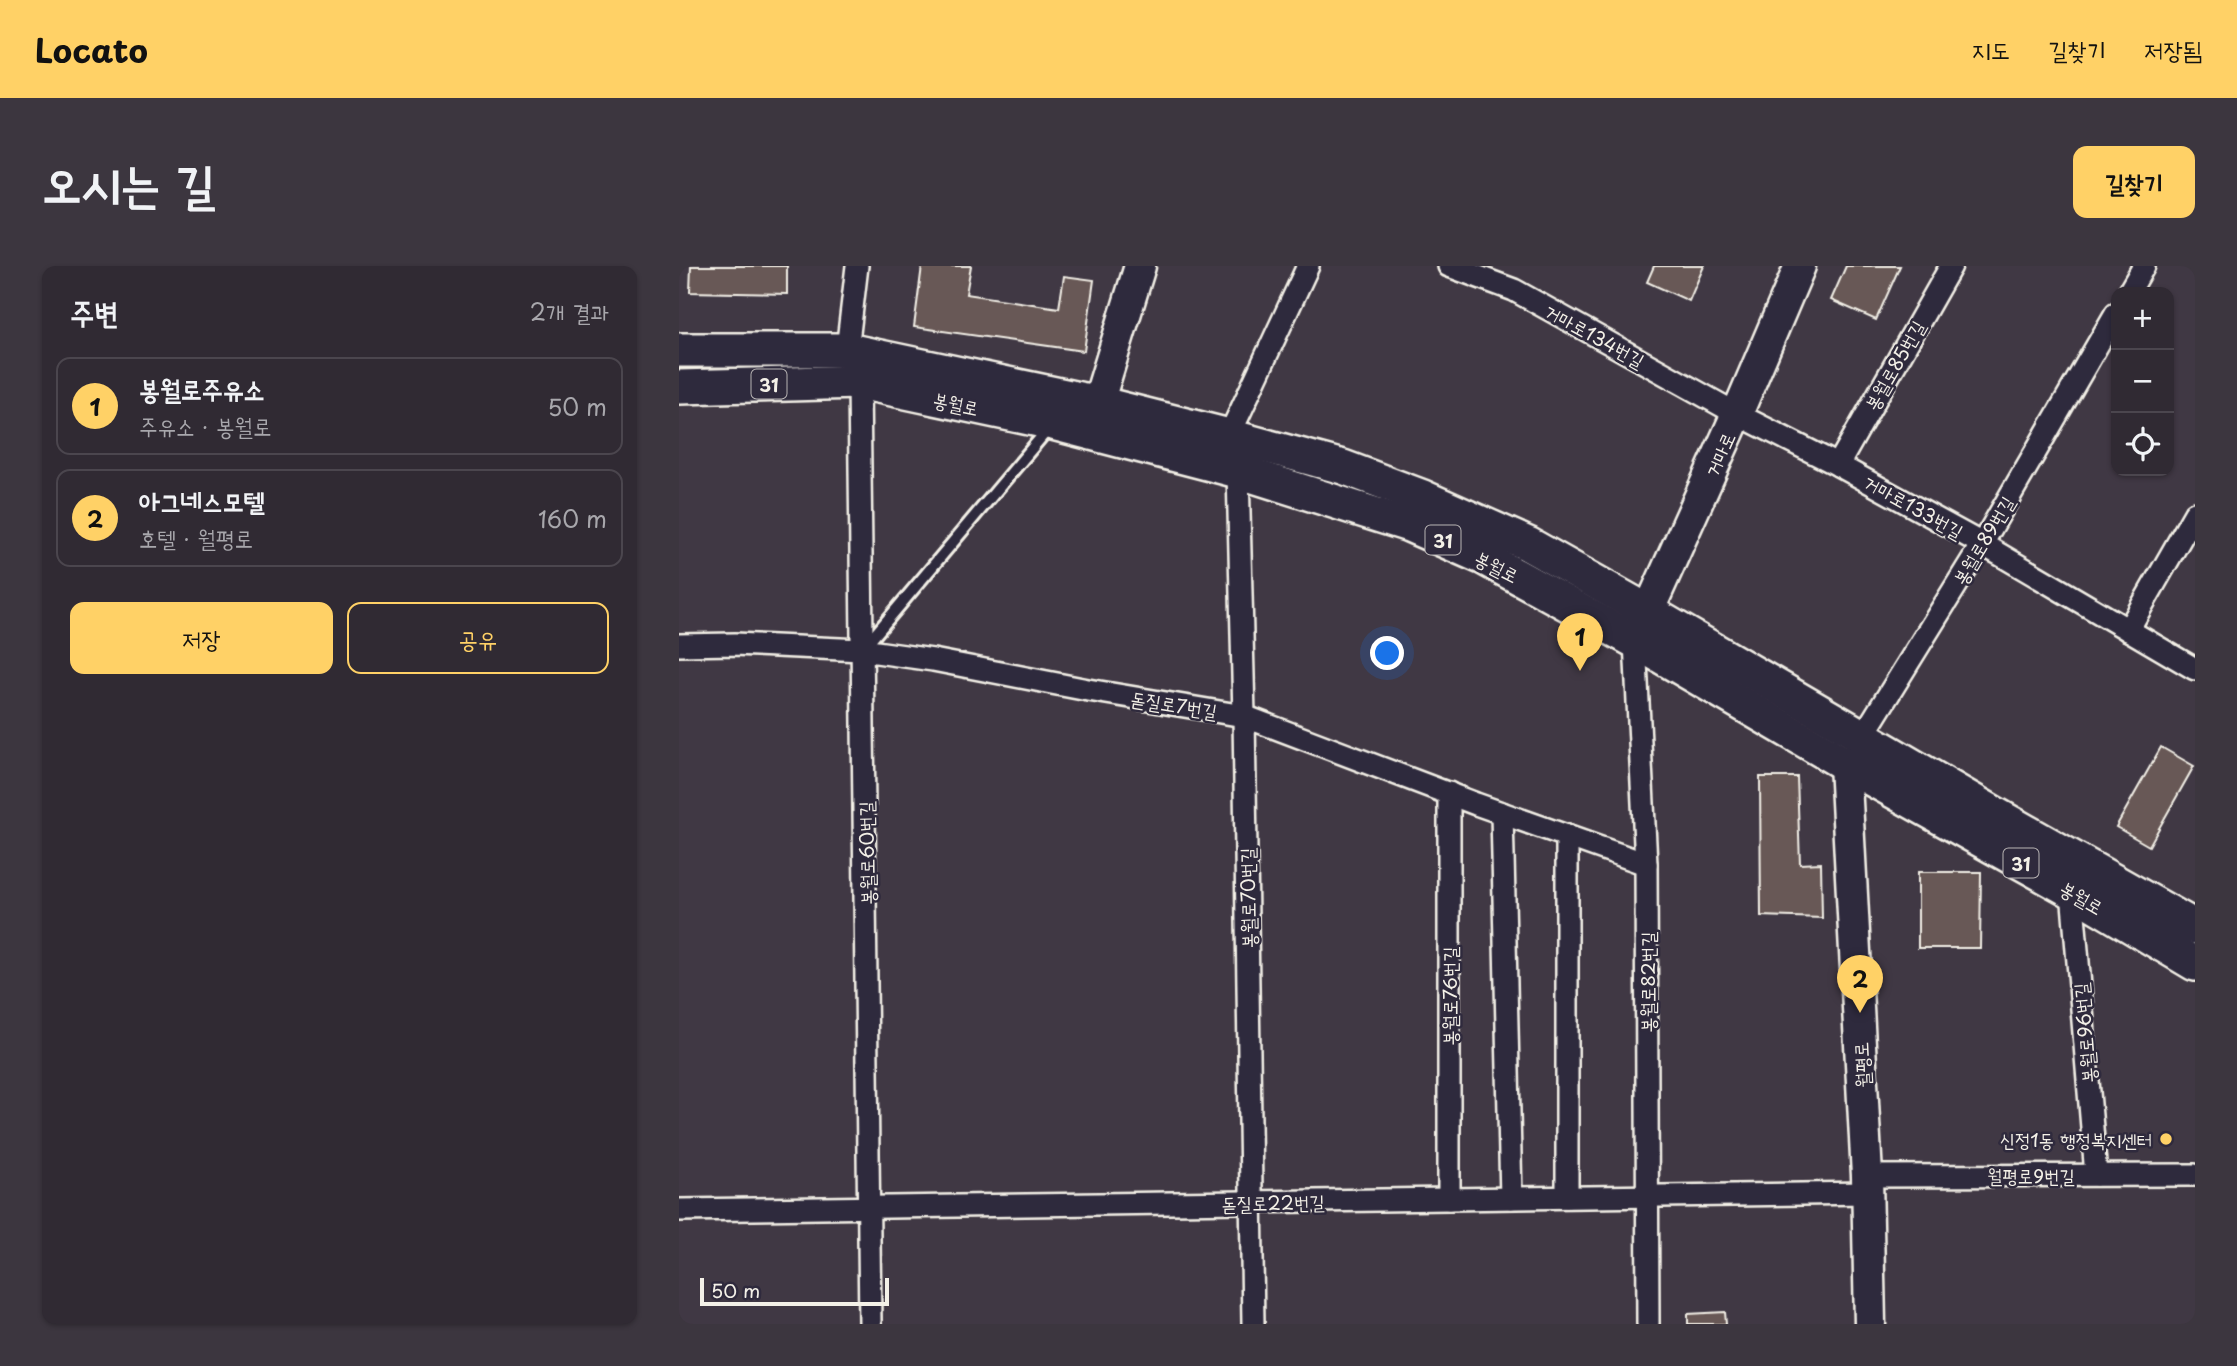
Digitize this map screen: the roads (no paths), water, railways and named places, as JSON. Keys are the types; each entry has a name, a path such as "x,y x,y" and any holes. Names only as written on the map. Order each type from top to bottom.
{"main road":[{"path":"1098,403 1140,266"},
{"name":"거마로","path":"1635,641 1800,266"},
{"path":"679,350 847,350 1098,403 1229,436 1343,467 1423,497 1528,544 2195,927"},
{"name":"봉월로","path":"679,387 859,382 1053,423 1238,471 1409,525 1484,558 1635,641 2195,964"},
{"name":"월평로","path":"1845,764 1867,1184 1870,1324"}],"street":[{"path":"847,350 857,266"},
{"path":"1229,436 1308,266"},
{"name":"거마로134번길","path":"1449,266 1514,290 1737,414"},
{"name":"봉월로85번길","path":"1838,465 1951,266"},
{"path":"2132,287 2144,266"},
{"name":"봉월로89번길","path":"1845,764 1982,544 2111,322"},
{"name":"봉월로60번길","path":"859,382 870,1324"},
{"name":"거마로133번길","path":"1737,414 1838,465 1982,544 2195,669"},
{"name":"봉월로70번길","path":"1238,471 1253,1324"},
{"path":"2128,630 2195,513"},
{"name":"봉월로82번길","path":"1635,641 1646,864 1649,1324"},
{"name":"돋질로7번길","path":"679,645 735,644 862,650 933,660 1244,716 1646,864"},
{"name":"봉월로76번길","path":"1449,793 1449,1199"},
{"path":"1502,813 1511,1198"},
{"path":"1567,836 1567,1198"},
{"name":"봉월로96번길","path":"2072,891 2095,1175"},
{"name":"월평로9번길","path":"1867,1184 2095,1175 2195,1175"},
{"name":"돋질로22번길","path":"679,1210 1567,1198 1867,1184"}],"lane":[{"path":"862,650 1053,423"}],"place":[{"name":"봉월로주유소","path":"1580,671"},
{"name":"아그네스모텔","path":"1860,1013"},
{"name":"신정1동 행정복지센터","path":"2166,1139"}]}
